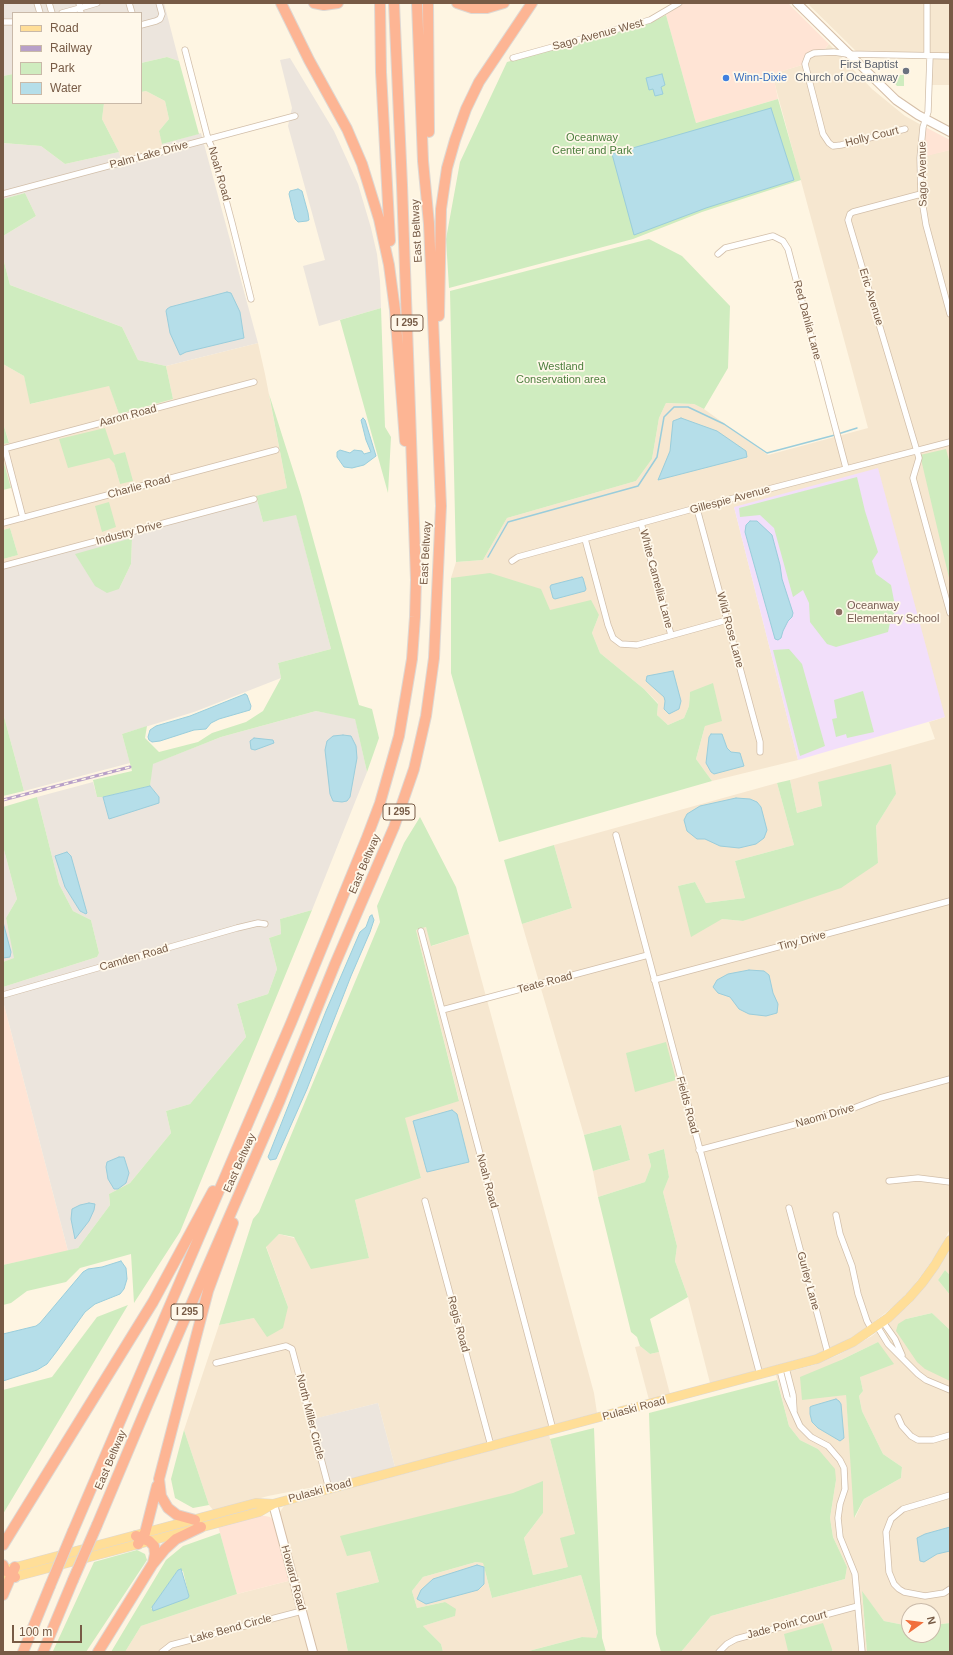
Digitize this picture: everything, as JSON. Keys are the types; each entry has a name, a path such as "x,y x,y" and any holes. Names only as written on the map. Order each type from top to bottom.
{"highway":[{"path":"273,3 309,60 347,129 366,178 384,237 394,310"},
{"path":"282,3 309,60"},
{"path":"314,3 324,5 338,3"},
{"path":"380,3 381,72 386,188 394,310 408,480 415,535"},
{"name":"East Beltway","path":"23,1652 242,1139 366,840 387,780 399,736 412,659 416,601 415,535 394,3"},
{"name":"East Beltway","path":"43,1652 147,1406 280,1100 335,964 394,827 414,770 426,716 434,658 441,506 430,224 423,161 418,3"},
{"path":"428,3 430,224"},
{"path":"457,3 472,8 487,8 504,3"},
{"path":"441,506 440,244 441,209 447,168 461,123 479,82 532,3"},
{"path":"152,1565 155,1554 154,1546 142,1538 208,1291 280,1100"},
{"path":"3,1545 153,1302 242,1139"},
{"path":"158,1479 161,1496 168,1508 177,1515 198,1523"},
{"path":"98,1652 152,1565 165,1549 198,1523"},
{"path":"3,1595 8,1573"}],"main road":[{"name":"Pulaski Road","path":"8,1573 198,1523 256,1503 273,1504 783,1369 828,1354 853,1342 877,1326 909,1298 935,1265 950,1240"}],"street":[{"path":"69,12 97,3"},
{"path":"142,26 160,19 162,14 159,3"},
{"name":"Sago Avenue West","path":"513,58 650,20 679,3"},
{"path":"797,3 847,54 896,100 950,132"},
{"name":"Sago Avenue","path":"927,3 928,112 923,127 920,158 921,194 926,225 950,314"},
{"name":"Noah Road","path":"185,50 251,299"},
{"name":"Holly Court","path":"847,54 821,52 814,53 808,56 805,64 825,139 833,146 841,146 905,129"},
{"path":"847,54 950,56"},
{"name":"Palm Lake Drive","path":"3,194 295,116"},
{"name":"Eric Avenue","path":"921,194 853,212 850,214 848,220 919,458 914,478 950,613"},
{"name":"Red Dahlia Lane","path":"718,254 725,248 773,236 783,241 788,249 846,468"},
{"name":"Aaron Road","path":"4,449 254,382"},
{"name":"Gillespie Avenue","path":"512,561 518,557 641,523 846,468 950,442"},
{"path":"4,449 23,518"},
{"name":"Charlie Road","path":"3,523 276,450"},
{"name":"Industry Drive","path":"3,566 254,499"},
{"name":"Wild Rose Lane","path":"697,509 760,742 760,752"},
{"name":"White Camellia Lane","path":"641,523 671,635"},
{"path":"585,539 608,625 613,638 621,644 637,645 727,620"},
{"name":"Fields Road","path":"616,834 760,1375"},
{"name":"Tiny Drive","path":"654,980 950,901"},
{"name":"Camden Road","path":"3,995 237,928 258,923 265,924"},
{"name":"Noah Road","path":"421,931 553,1430"},
{"name":"Teate Road","path":"442,1010 648,955"},
{"name":"Naomi Drive","path":"699,1150 846,1111 880,1098 950,1079"},
{"path":"889,1180 918,1178 950,1182"},
{"name":"Regis Road","path":"425,1201 491,1446"},
{"name":"Gurley Lane","path":"790,1208 828,1354"},
{"path":"836,1215 840,1234 852,1266 858,1294 867,1321 877,1326 888,1344 903,1357 918,1374 926,1380 950,1390"},
{"name":"North Miller Circle","path":"216,1363 289,1346 294,1352 328,1489"},
{"path":"783,1369 787,1397 795,1417 804,1432 828,1446 835,1452 844,1468 845,1489 840,1504 838,1518 840,1536 855,1574 862,1652"},
{"path":"898,1417 902,1426 911,1436 918,1440 933,1440 950,1436"},
{"path":"950,1495 903,1509 891,1518 886,1532 889,1572 894,1584 899,1589 925,1596 944,1593 950,1589"},
{"name":"Howard Road","path":"273,1504 313,1652"},
{"name":"Jade Point Court","path":"719,1652 727,1644 736,1639 858,1606"},
{"name":"Lake Bend Circle","path":"162,1652 171,1645 302,1611"}],"shaded area":[{"path":"3,3 164,3 179,61 167,57 142,63 142,12 12,12 12,74 3,76"},
{"path":"684,3 788,3 829,44 825,49 813,51 806,56 802,65 773,74 778,99 696,123 666,15"},
{"path":"811,3 950,3 950,85 927,85 928,58 861,56 809,5"},
{"path":"829,44 872,89 905,116 925,127 923,156 950,150 950,1229 937,1254 914,1285 898,1303 865,1329 833,1348 818,1354 710,1383 688,1297 675,1261 677,1246 663,1192 669,1177 664,1149 648,1154 651,1166 645,1182 598,1197 593,1171 630,1160 621,1125 584,1135 522,924 572,908 554,845 777,783 794,845 735,861 745,898 706,903 695,882 678,886 722,919 743,921 878,863 876,826 896,794 818,782 822,806 797,813 790,780 935,739 929,722 945,717 734,507 798,760 712,781 696,759 705,726 690,692 689,706 684,718 668,725 657,715 658,703 644,689 600,653 592,633 599,615 549,610 451,578 456,562 483,560 507,518 636,481 652,459 659,418 666,403 694,404 704,409 768,455 868,428 772,74 802,65 806,56 813,51 825,49"},
{"path":"290,58 334,131 358,184 377,254 380,281 381,308 319,326 303,266 325,260 288,126 292,108 280,60"},
{"path":"146,91 165,101 169,119 159,131 164,149 121,160 119,152 102,119 104,104 142,104 142,92"},
{"path":"925,127 950,140 950,150 923,157"},
{"path":"201,133 258,343 166,366 138,360 122,327 10,285 3,258 3,236 36,216 25,193 3,199 3,143 41,146 65,164 119,152 121,160 163,148 162,144"},
{"path":"258,343 287,488 3,564 3,559 18,555 10,528 3,530 3,522 19,517 3,460 3,444 9,442 3,423 3,364 24,376 31,404 109,385 119,414 173,399 166,366","holes":["125,452 120,484 114,462 109,458"]},
{"name":"Oceanway Elementary School","path":"878,468 945,717 798,760 734,507"},
{"path":"256,496 263,522 296,514 331,649 278,663 281,678 194,712 122,734 130,763 24,791 3,713 3,564","holes":["132,538 131,564 119,589"]},
{"path":"316,711 355,718 367,772 312,910 280,919 281,934 269,938 277,969 268,994 237,1004 246,1037 190,1104 166,1111 171,1133 130,1183 109,1194 110,1205 78,1248 68,1251 3,1001 3,987 97,957 99,953 91,920 73,911 59,884 37,797 93,782 97,797 103,797 109,818 159,797 150,786 152,764 221,737"},
{"path":"3,846 17,899 6,918 15,958 3,962"},
{"path":"426,927 432,946 469,934 594,1393 597,1413 395,1467 378,1403 314,1419 330,1484 268,1496 214,1511 209,1505 184,1430 219,1325 254,1318 288,1307 266,1246 279,1234 369,1258 355,1200 421,1178 404,1118 459,1100 416,930"},
{"path":"3,1001 68,1251 3,1265"},
{"path":"950,1250 950,1275 945,1270 938,1280 950,1295 950,1330 932,1313 906,1319 950,1346 950,1623 941,1624 941,1603 901,1603 901,1624 884,1621 862,1592 867,1652 833,1652 833,1650 786,1652 681,1652 711,1616 845,1579 847,1567 833,1537 830,1518 836,1480 818,1449 800,1440 789,1426 776,1375 814,1365 838,1355 872,1336 910,1304 929,1281","holes":["878,1342 860,1377 863,1391 859,1396 862,1411 883,1454 902,1467 901,1478 864,1499 855,1518 846,1394 841,1360"]},
{"path":"640,1346 650,1354 659,1352 670,1394 649,1400 635,1347"},
{"path":"378,1403 395,1467 330,1484 313,1419"},
{"path":"549,1435 575,1534 568,1567 533,1575 524,1538 543,1513 542,1482 370,1551 379,1582 336,1593 348,1652 316,1652 279,1513 284,1506"},
{"path":"260,1515 270,1517 274,1521 292,1580 237,1594 218,1526"},
{"path":"476,1562 483,1563 492,1598 581,1575 598,1632 596,1639 582,1637 525,1652 443,1652 441,1644 423,1626 454,1616 445,1602 417,1608 412,1591 423,1577"},
{"path":"292,1580 311,1652 125,1652 141,1626 237,1594"}],"green space":[{"name":"Oceanway Center and Park","path":"666,15 696,123 778,99 801,180 702,212 633,239 449,288 446,239 460,162 507,62 654,21"},
{"path":"167,57 179,61 199,134 162,144 159,131 169,119 165,101 146,91 142,92 142,63"},
{"path":"12,74 12,104 104,104 102,119 119,152 65,164 41,146 3,143 3,76"},
{"path":"891,75 904,75 904,86 897,86 891,79"},
{"path":"25,193 36,216 3,236 3,199"},
{"name":"Westland Conservation area","path":"649,239 682,256 730,306 728,368 704,409 694,404 666,403 659,418 652,459 636,481 507,518 483,560 456,562 450,291"},
{"path":"3,258 10,285 122,327 138,360 166,366 173,399 119,414 109,386 30,404 24,376 3,364"},
{"path":"381,308 385,427 391,437 388,493 340,320"},
{"path":"269,394 301,495 359,705 372,709 379,738 367,772 355,719 316,711 221,737 153,764 150,786 103,797 97,797 93,780 132,771 122,734 147,726 145,738 159,752 198,742 212,733 246,722 263,711 281,678 278,663 331,649 296,515 263,522 256,496 287,488"},
{"path":"3,423 9,443 3,444"},
{"path":"105,428 114,455 125,452 133,481 120,484 114,463 109,458 68,468 59,439"},
{"path":"946,449 950,464 950,582 920,455"},
{"path":"3,460 11,488 3,490"},
{"path":"857,477 865,511 878,552 872,561 876,574 891,585 896,611 891,618 888,632 836,647 827,644 810,622 809,603 803,590 793,597 774,528 760,515 740,517 739,508"},
{"path":"109,502 116,527 102,532 95,506"},
{"path":"10,528 18,555 3,559 3,530"},
{"path":"132,538 131,564 119,589 107,593 95,586 75,554"},
{"path":"490,573 541,589 550,610 591,600 599,615 592,633 600,653 644,689 658,704 657,715 668,725 684,718 689,706 690,692 713,683 722,721 705,726 696,759 712,781 499,842 451,673 451,578"},
{"path":"789,649 802,664 825,746 800,756 773,650"},
{"path":"863,691 874,732 847,738 846,734 836,737 832,719 837,718 834,700"},
{"path":"3,713 24,791 3,796"},
{"path":"891,764 896,794 876,826 878,863 841,888 743,921 722,919 691,937 678,886 695,882 706,903 745,898 735,861 794,845 777,783 790,780 797,813 822,806 818,782"},
{"path":"37,797 59,884 73,911 91,920 99,953 97,957 3,987 3,962 14,958 6,918 17,899 3,846 3,807"},
{"path":"420,817 456,887 469,934 431,946 426,927 416,930 459,1101 405,1118 421,1178 355,1200 369,1258 311,1269 294,1237 279,1234 266,1247 288,1307 283,1328 267,1337 254,1318 219,1325 253,1219 259,1212 380,922 377,906 404,843"},
{"path":"554,845 572,908 522,924 504,860"},
{"path":"312,910 180,1232 134,1303 131,1254 80,1268 66,1282 27,1291 11,1303 3,1305 3,1265 78,1248 110,1205 109,1194 130,1183 171,1133 166,1111 190,1104 246,1037 237,1004 268,994 277,969 269,938 281,934 280,919"},
{"path":"666,1042 676,1080 635,1092 626,1053"},
{"path":"621,1125 630,1160 593,1171 584,1135"},
{"path":"664,1149 669,1177 663,1192 677,1246 675,1261 688,1297 650,1319 659,1352 650,1354 640,1346 637,1337 631,1332 598,1197 645,1182 651,1166 648,1154"},
{"path":"945,1270 950,1275 950,1295 938,1280"},
{"path":"128,1305 3,1514 3,1390 52,1377 97,1317"},
{"path":"932,1313 950,1330 950,1381 925,1369 917,1362 896,1331 898,1324 906,1319"},
{"path":"878,1342 894,1364 860,1377 863,1391 859,1396 862,1411 883,1454 902,1467 901,1478 864,1499 854,1518 846,1395 802,1400 800,1377 841,1360"},
{"path":"777,1380 789,1426 800,1440 818,1449 835,1469 836,1480 830,1518 833,1537 847,1567 845,1579 711,1616 681,1652 661,1652 656,1634 649,1413"},
{"path":"594,1428 602,1638 606,1652 525,1652 582,1637 596,1638 598,1632 581,1575 492,1598 483,1563 476,1562 423,1577 412,1591 417,1608 445,1602 456,1609 455,1616 423,1626 441,1644 443,1652 348,1652 336,1593 379,1582 370,1551 347,1556 340,1536 513,1493 543,1481 543,1513 524,1538 533,1575 568,1567 560,1538 575,1534 550,1439"},
{"path":"184,1430 209,1505 193,1508 175,1498 171,1479"},
{"path":"220,1533 237,1594 141,1626 125,1652 111,1652 166,1560 183,1546","holes":["178,1570 183,1571 189,1596 188,1598 151,1609"]},
{"path":"137,1550 145,1554 147,1560 86,1652 53,1652 94,1562"},
{"path":"862,1591 884,1621 901,1624 901,1643 941,1643 941,1624 950,1623 950,1652 867,1652"},
{"path":"823,1623 833,1652 786,1652 788,1651 784,1634"}],"water":[{"path":"662,74 665,85 661,87 663,94 655,96 653,89 649,90 646,78"},
{"path":"771,108 794,180 706,208 634,235 612,154"},
{"path":"298,189 302,191 308,213 309,220 307,221 298,222 295,219 289,194 290,191"},
{"path":"227,292 231,293 240,312 244,338 186,352 180,355 170,333 166,311 167,309"},
{"path":"363,418 365,420 376,456 364,465 352,468 344,467 337,457 337,452 340,450 350,453 354,450 362,451 364,454 371,452 361,420"},
{"path":"681,418 717,431 746,451 747,457 658,480 670,451 673,421"},
{"path":"750,521 757,521 772,535 782,579 793,613 783,631 781,638 778,640 775,639 745,532 746,525"},
{"path":"582,577 586,589 585,591 555,599 553,598 550,587 551,585"},
{"path":"673,671 681,701 679,709 669,714 664,709 664,697 646,681 647,676"},
{"path":"245,694 247,695 251,706 250,710 219,719 211,723 206,729 194,730 160,741 152,742 149,740 148,737 150,730 156,726 190,716"},
{"path":"711,734 722,734 727,748 731,752 740,753 744,766 714,774 711,772 706,763 709,737"},
{"path":"333,736 351,736 356,746 357,758 350,797 347,801 342,802 333,801 330,794 325,750 327,741"},
{"path":"254,738 273,740 274,743 255,750 251,749 250,741"},
{"path":"150,786 159,797 159,803 109,819 103,797"},
{"path":"736,798 750,799 757,802 761,807 767,830 764,838 756,844 739,848 720,846 705,839 697,839 687,831 684,820 687,814 700,806"},
{"path":"67,852 71,856 87,913 86,914 80,911 65,887 55,856"},
{"path":"372,915 374,920 370,932 351,976 307,1089 276,1159 270,1160 268,1157 326,1011 360,932 366,927 370,916"},
{"path":"3,922 11,952 10,957 3,958"},
{"path":"749,970 764,971 769,975 773,993 778,1004 777,1013 766,1016 749,1014 739,1009 730,997 718,993 713,987 717,980 728,974"},
{"path":"452,1110 457,1114 469,1162 427,1172 413,1121"},
{"path":"119,1157 124,1157 129,1173 126,1183 118,1189 114,1189 108,1179 106,1167 107,1162"},
{"path":"89,1203 95,1204 94,1210 89,1221 75,1239 71,1219 72,1209"},
{"path":"121,1261 126,1268 127,1279 124,1289 120,1294 95,1304 85,1312 47,1364 37,1370 3,1381 3,1334 36,1326 40,1323 83,1272 88,1269 102,1267"},
{"path":"836,1399 841,1404 844,1438 840,1441 818,1428 812,1422 810,1414 810,1407"},
{"path":"950,1527 950,1551 937,1554 924,1562 920,1561 917,1538 925,1534"},
{"path":"477,1565 484,1567 484,1584 478,1590 426,1604 417,1599 421,1590 433,1579"},
{"path":"181,1569 189,1596 188,1598 153,1611 152,1607 178,1570"}],"waterway":[{"path":"488,557 508,522 638,486 657,457 664,417 674,407 688,407 724,424 767,453 835,435"},
{"path":"838,434 857,428"}],"railway":[{"path":"3,800 130,767"}],"place":[{"name":"First Baptist Church of Oceanway","path":"906,71"},
{"name":"Winn-Dixie","path":"726,78"},
{"name":"Oceanway Elementary School","path":"839,612"}]}
